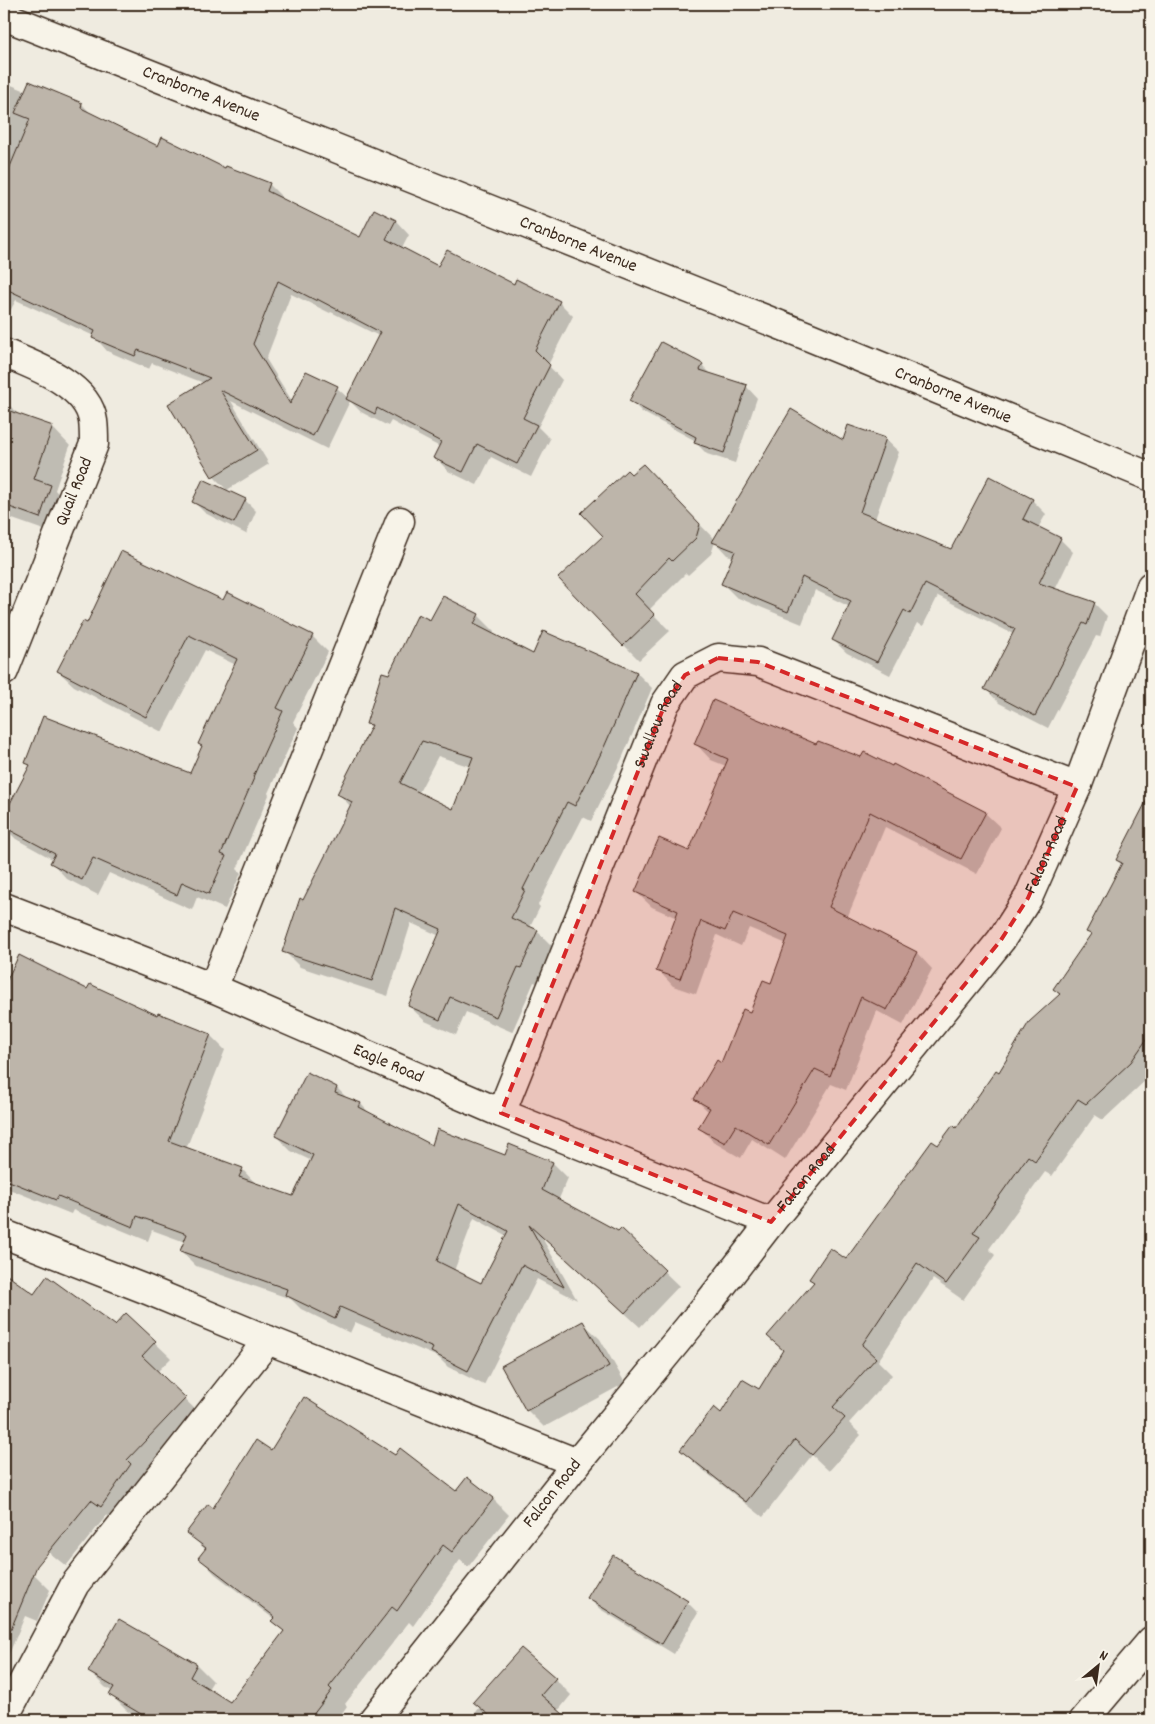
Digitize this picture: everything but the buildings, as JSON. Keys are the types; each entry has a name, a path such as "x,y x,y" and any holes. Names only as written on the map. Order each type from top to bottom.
{"street":[{"name":"Cranborne Avenue","path":"4,16 805,336 1151,477"},
{"name":"Quail Road","path":"4,353 61,379 82,397 93,419 94,444 4,671"},
{"path":"212,988 400,521"},
{"name":"Falcon Road","path":"373,1720 577,1463 710,1301 771,1222 1001,940 1028,898 1077,787 1151,586"},
{"name":"Swallow Road","path":"501,1112 665,704 685,675 718,658 758,662 1077,787"},
{"name":"Eagle Road","path":"4,907 212,988 501,1112 771,1222"},
{"path":"4,1234 577,1463"},
{"path":"4,1718 75,1584 268,1340"},
{"path":"1084,1720 1151,1641"}],"highlighted area":[{"path":"718,658 758,662 1077,787 1028,898 1001,940 771,1222 501,1113 665,704 685,675"}]}
